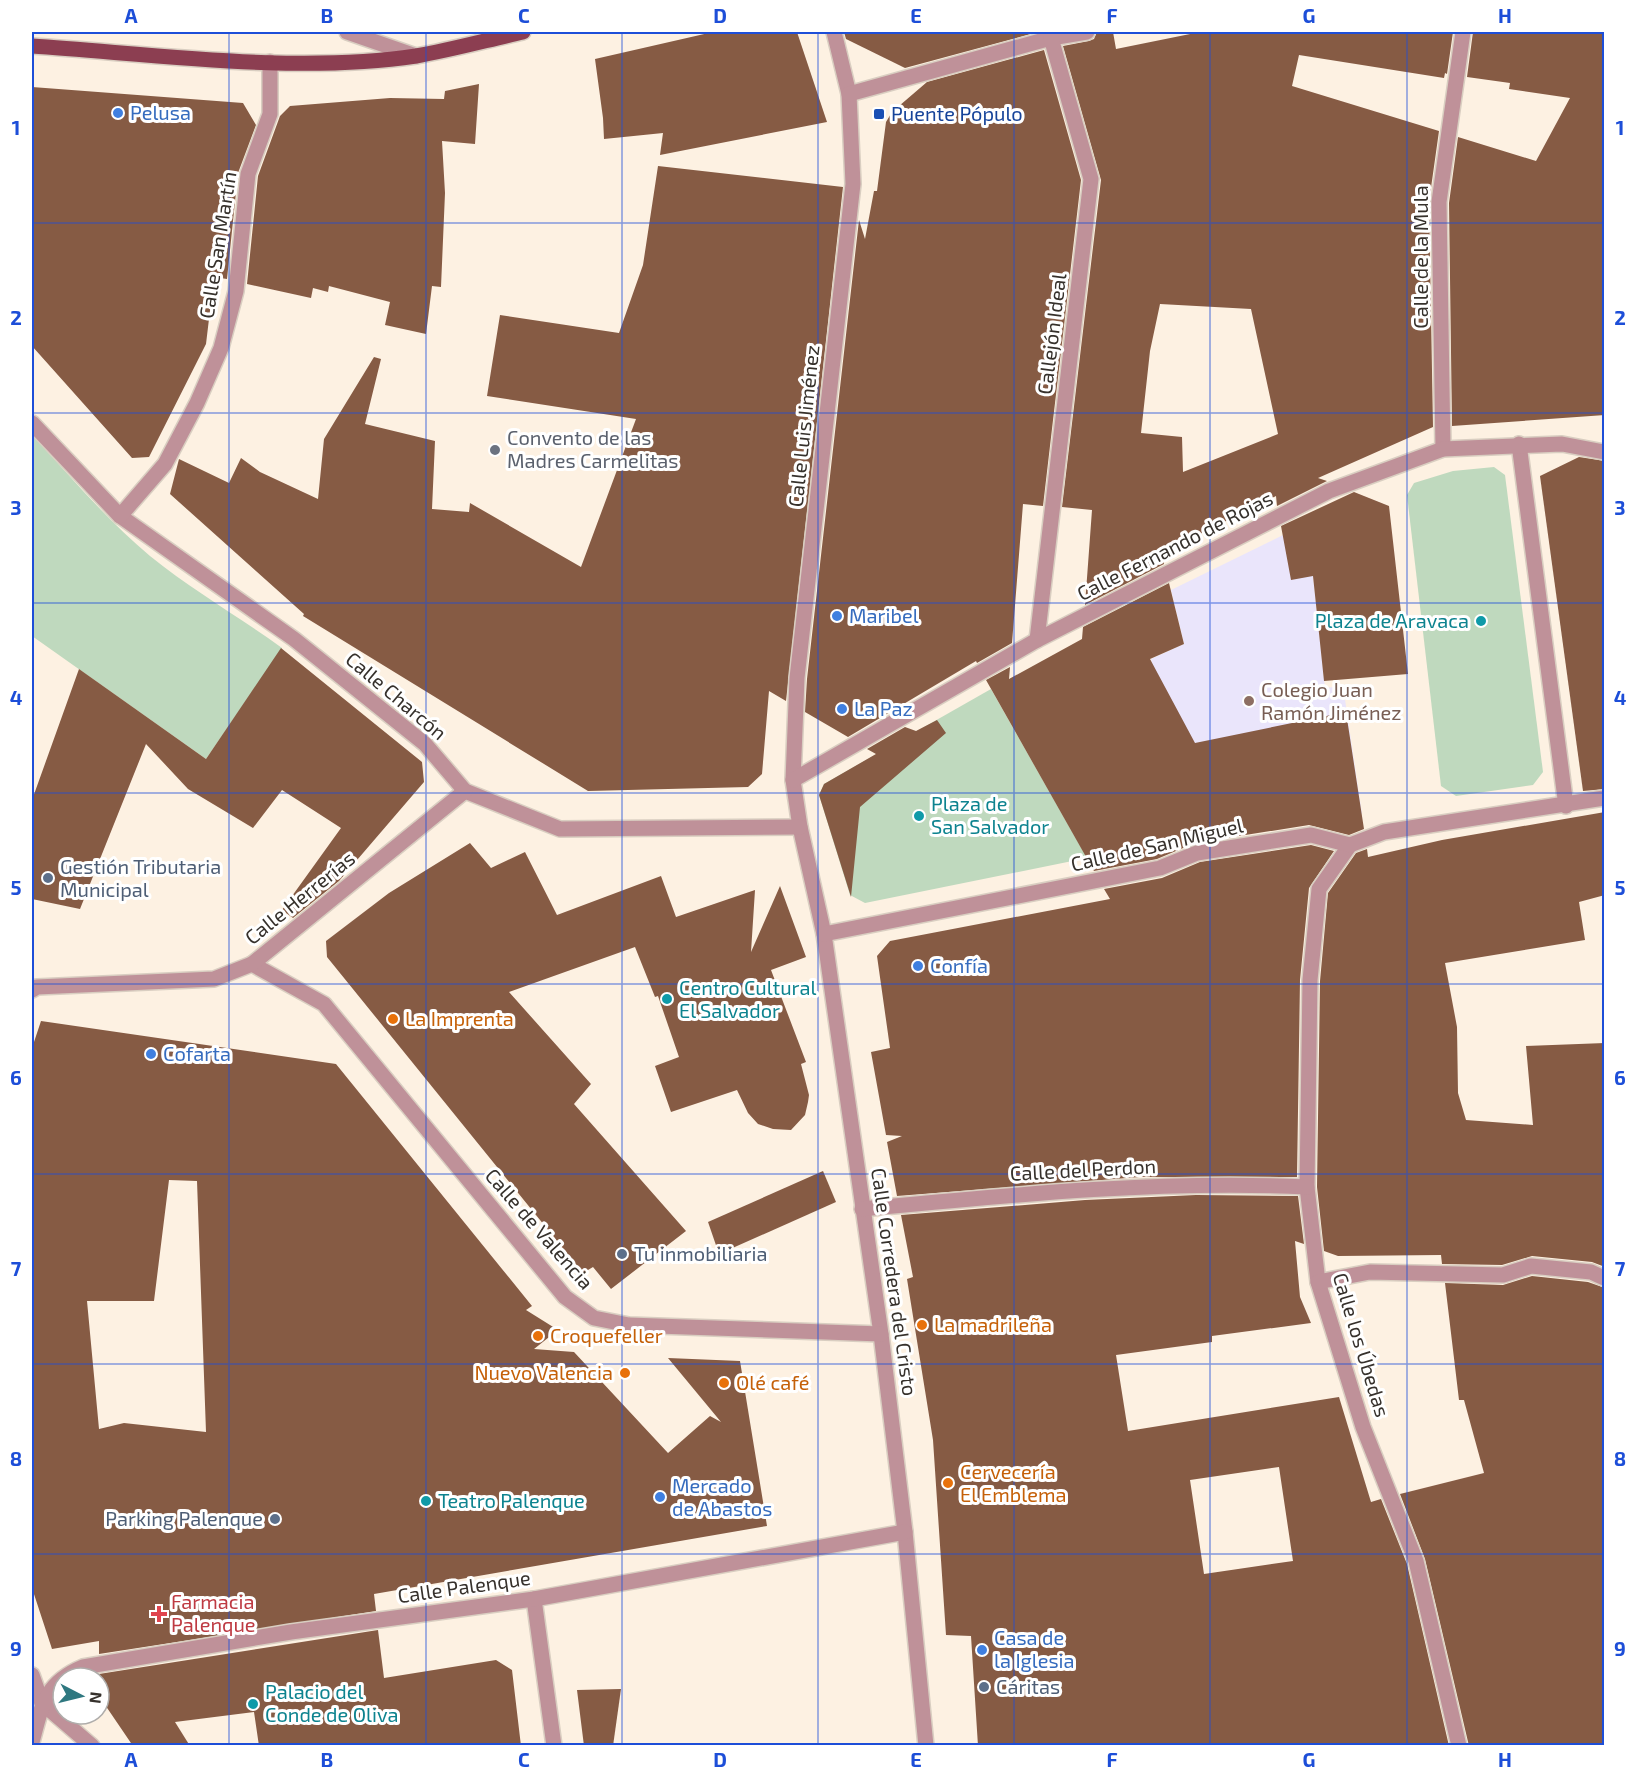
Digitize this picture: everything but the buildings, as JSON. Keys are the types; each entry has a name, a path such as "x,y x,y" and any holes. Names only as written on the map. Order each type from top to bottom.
{"main road":[{"path":"32,46 270,62 342,62 416,56 523,32"}],"street":[{"path":"347,32 416,56"},
{"name":"Calle Luis Jiménez","path":"800,827 793,780 797,678 853,184 849,94 834,32"},
{"path":"849,94 1051,38 1087,32"},
{"name":"Calle de la Mula","path":"1443,449 1439,202 1463,32"},
{"name":"Callejón Ideal","path":"1037,640 1091,179 1051,38"},
{"name":"Calle San Martín","path":"120,516 165,464 197,403 221,348 236,291 248,174 270,114 270,62"},
{"name":"Calle Charcón","path":"32,423 120,516 304,647 425,744 465,791 560,829 800,827"},
{"path":"1519,444 1566,806"},
{"name":"Calle Fernando de Rojas","path":"793,780 1037,640 1329,491 1443,449 1519,444 1562,444 1605,452"},
{"name":"Calle Herrerías","path":"32,990 37,987 214,979 252,964 465,791"},
{"path":"1350,845 1384,832 1495,814 1566,806 1605,798"},
{"name":"Calle Corredera del Cristo","path":"800,827 824,934 881,1334 906,1532 926,1746"},
{"name":"Calle de San Miguel","path":"824,934 1160,868 1197,854 1311,835 1350,845"},
{"name":"Calle los Úbedas","path":"1350,845 1318,889 1310,980 1307,1187 1318,1282 1363,1427 1416,1562 1459,1746"},
{"name":"Calle de Valencia","path":"252,964 324,1004 565,1297 594,1318 629,1325 881,1334"},
{"name":"Calle del Perdon","path":"862,1209 1018,1194 1155,1187 1235,1184 1307,1187"},
{"path":"1318,1282 1370,1272 1503,1275 1531,1266 1591,1272 1605,1278"},
{"name":"Calle Palenque","path":"37,1702 62,1676 83,1666 291,1632 534,1599 906,1532"},
{"path":"534,1599 554,1746"},
{"path":"32,1675 37,1702 32,1742"},
{"path":"37,1702 92,1746"}],"shaded area":[{"name":"Colegio Juan Ramón Jiménez","path":"1283,535 1313,576 1325,688 1343,686 1362,814 1120,721 1152,663 1151,659 1184,644 1171,590"}],"green space":[{"path":"32,435 104,513 150,556 282,648 206,759 32,636"},
{"path":"1494,467 1505,475 1543,772 1533,785 1456,796 1441,786 1407,495 1414,483 1453,471"},
{"path":"991,689 1087,858 865,903 850,895 819,795 824,784"}],"place":[{"name":"Pelusa","path":"118,113"},
{"name":"Puente Pópulo","path":"879,114"},
{"name":"Convento de las Madres Carmelitas","path":"495,450"},
{"name":"Maribel","path":"837,616"},
{"name":"Plaza de Aravaca","path":"1481,621"},
{"name":"Colegio Juan Ramón Jiménez","path":"1249,701"},
{"name":"La Paz","path":"842,709"},
{"name":"Plaza de San Salvador","path":"919,816"},
{"name":"Gestión Tributaria Municipal","path":"48,878"},
{"name":"Confía","path":"918,966"},
{"name":"Centro Cultural El Salvador","path":"667,999"},
{"name":"La Imprenta","path":"393,1019"},
{"name":"Cofarta","path":"151,1054"},
{"name":"Tu inmobiliaria","path":"622,1254"},
{"name":"La madrileña","path":"922,1325"},
{"name":"Croquefeller","path":"538,1336"},
{"name":"Nuevo Valencia","path":"625,1373"},
{"name":"Olé café","path":"724,1383"},
{"name":"Cervecería El Emblema","path":"948,1483"},
{"name":"Mercado de Abastos","path":"660,1497"},
{"name":"Teatro Palenque","path":"426,1501"},
{"name":"Parking Palenque","path":"275,1519"},
{"name":"Farmacia Palenque","path":"159,1614"},
{"name":"Casa de la Iglesia","path":"982,1650"},
{"name":"Cáritas","path":"984,1687"},
{"name":"Palacio del Conde de Oliva","path":"253,1704"}]}
